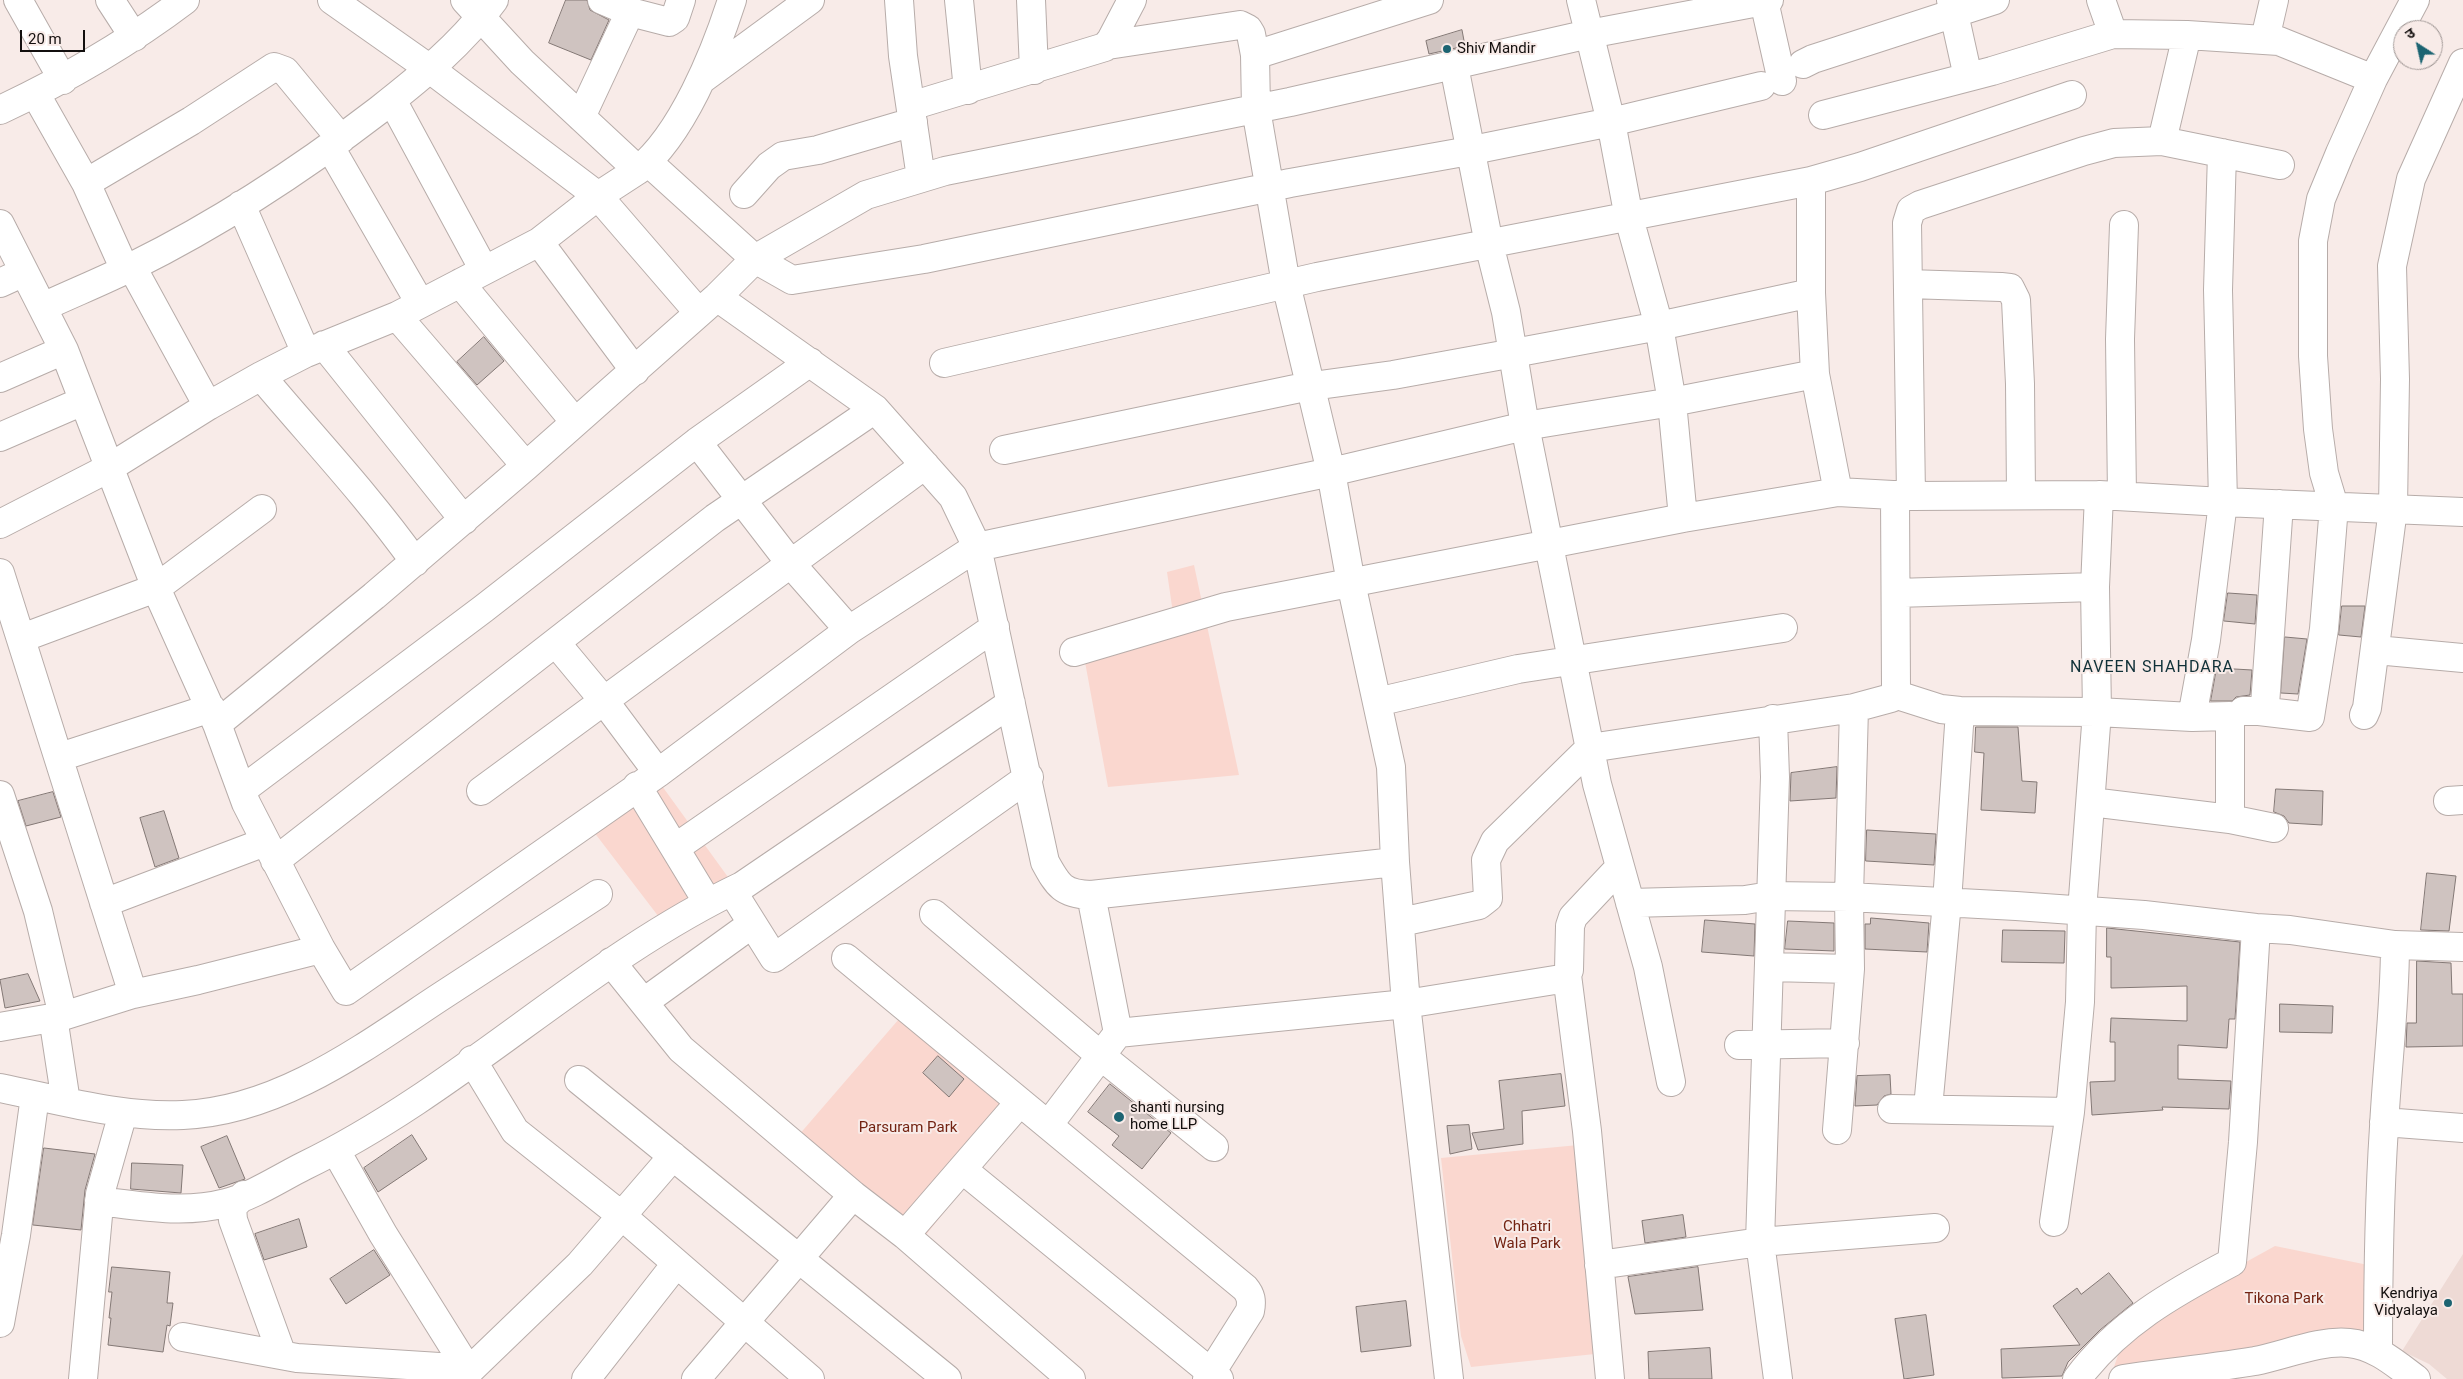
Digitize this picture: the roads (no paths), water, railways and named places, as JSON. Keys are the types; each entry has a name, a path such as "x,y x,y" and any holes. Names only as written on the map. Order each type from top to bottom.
{"street":[{"path":"18,0 63,80"},
{"path":"110,0 134,37"},
{"path":"0,110 63,80 134,37 185,0"},
{"path":"332,0 430,69 598,196 708,305 810,362 875,409 953,497 977,547 1029,777 1046,862 1051,874 1061,887 1073,894 1091,895 1395,862"},
{"path":"602,0 630,12 669,22 675,18 681,0"},
{"path":"0,524 109,468 208,406 261,376 315,349 409,309 539,242 598,196 643,166 677,122 700,81 732,0"},
{"path":"700,81 810,0"},
{"path":"899,0 921,178"},
{"path":"959,0 968,90"},
{"path":"1031,0 1034,70"},
{"path":"1108,45 1132,0"},
{"path":"1255,55 1429,0"},
{"path":"1581,0 1611,122 1630,218 1659,326 1672,402 1683,518"},
{"path":"43,307 129,268 182,241 292,174 336,143 430,69 480,5 522,62 581,117 755,259 792,280 924,259 1611,122 1782,77 1813,59 1953,6 1995,0"},
{"path":"2101,0 2113,34"},
{"path":"2266,39 2274,0"},
{"path":"1894,694 1942,708 1960,711 2097,712 2192,717 2230,716 2235,712 2259,710 2310,716 2324,629 2334,506 2324,473 2318,420 2313,356 2312,240 2321,199 2373,79 2415,0"},
{"path":"60,757 214,716 414,562 464,520 635,371 708,305 755,259 866,195 921,178 1182,122 1256,109 1736,3 1767,1 1782,77"},
{"path":"1953,6 1968,77"},
{"path":"581,117 630,12"},
{"path":"744,194 769,166 783,156 818,150 968,90 1108,45 1240,25 1251,34 1255,55 1256,109 1286,284 1309,387 1331,472 1351,583 1391,767 1395,862 1406,1004 1449,1379"},
{"path":"1822,115 1968,77 2113,34 2266,39 2292,44 2373,79"},
{"path":"2162,141 2187,35"},
{"path":"2364,715 2367,708 2376,650 2393,509 2395,379 2392,266 2411,179 2463,63"},
{"path":"1454,66 1489,244 1506,312 1525,426 1597,784 1650,976 1671,1082"},
{"path":"86,183 191,122 274,67 285,70 336,143 409,309 526,466"},
{"path":"35,93 86,183 129,268 208,406"},
{"path":"944,363 1286,284 1812,181 1860,167 2072,94"},
{"path":"392,100 484,270"},
{"path":"1894,694 1896,593 1903,495 1908,284 1907,223 1911,210 1920,205 2084,151 2114,144 2162,141 2280,165"},
{"path":"2192,717 2206,640 2223,502 2218,290 2222,153"},
{"path":"1812,181 1811,293 1815,374 1838,492"},
{"path":"241,205 315,349 464,520"},
{"path":"0,224 64,350 156,588 214,716 242,790 270,852 321,949 346,991 648,779 849,630 977,547 1331,472 1525,426 1672,402 1815,374"},
{"path":"2054,1222 2070,1112 2080,1002 2082,911 2097,712 2096,587 2111,495 2124,225"},
{"path":"539,242 635,371"},
{"path":"0,284 24,272"},
{"path":"460,283 576,422"},
{"path":"1908,284 2001,287 2010,288 2014,294 2020,384 2021,495"},
{"path":"1004,450 1309,387 1393,375 1659,326 1811,293"},
{"path":"0,378 64,350"},
{"path":"242,790 483,609 697,442 810,362"},
{"path":"261,376 307,431 343,469 414,562"},
{"path":"0,437 83,401"},
{"path":"104,903 270,852 556,642 742,499 875,409"},
{"path":"697,442 791,564 849,630"},
{"path":"481,791 604,702 711,620 925,466"},
{"path":"1074,652 1226,607 1683,518 1838,492 1903,495 2111,495 2223,502 2463,512"},
{"path":"2259,710 2265,705 2279,504"},
{"path":"22,638 156,588 262,509"},
{"path":"0,573 134,994"},
{"path":"1896,593 2096,587"},
{"path":"675,848 995,627"},
{"path":"1377,702 1518,669 1783,628"},
{"path":"556,642 604,702 648,779 675,848 708,903"},
{"path":"2376,650 2463,658"},
{"path":"1401,922 1479,905 1488,898 1486,860 1494,841 1590,748 1854,708 1886,700 1894,694"},
{"path":"99,1201 155,1208 193,1209 227,1203 336,1151 400,1112 611,962 708,903 732,891 1011,703"},
{"path":"1837,1130 1850,969 1849,897 1854,708"},
{"path":"1928,1108 1947,902 1960,711"},
{"path":"2230,716 2230,819"},
{"path":"1773,719 1775,777 1770,896 1770,968 1752,1045 1760,1242 1778,1379"},
{"path":"732,891 774,958 1029,777"},
{"path":"0,795 38,911 58,1016 66,1102"},
{"path":"2091,802 2230,819 2274,828"},
{"path":"1610,1379 1583,1102 1567,975 1570,926 1573,916 1619,868"},
{"path":"0,1088 123,1113 183,1115 231,1108 291,1089 373,1041 598,894"},
{"path":"1049,1124 1118,1033 1091,895"},
{"path":"1630,904 1745,900 1770,896 1849,897 1947,902 2144,915 2290,930 2395,945 2463,947"},
{"path":"934,914 1101,1056 1214,1147"},
{"path":"644,1002 752,924"},
{"path":"2077,1379 2087,1365 2143,1313 2180,1289 2232,1262 2243,1142 2256,928"},
{"path":"2378,1352 2377,1260 2384,1122 2395,975 2395,945"},
{"path":"0,1027 58,1016 134,994 232,972 321,949"},
{"path":"846,958 1049,1124 1250,1294 1250,1311 1212,1377 962,1169"},
{"path":"611,962 680,1049 853,1195 905,1235 1071,1379"},
{"path":"1770,968 1850,969"},
{"path":"1118,1033 1406,1004 1561,979 1567,975"},
{"path":"1752,1045 1845,1043"},
{"path":"472,1060 516,1131 622,1216 744,1324 810,1379"},
{"path":"579,1080 947,1379"},
{"path":"0,1323 16,1235 35,1096"},
{"path":"905,1235 1020,1102"},
{"path":"1892,1109 1928,1108 2070,1112"},
{"path":"83,1379 99,1201 123,1113"},
{"path":"2384,1122 2463,1128"},
{"path":"336,1151 383,1234 468,1370"},
{"path":"184,1337 282,1355 468,1370 474,1368 553,1290 622,1216 673,1156"},
{"path":"696,1379 853,1195"},
{"path":"244,1196 232,1207 233,1220 282,1355"},
{"path":"1599,1265 1760,1242 1935,1228"},
{"path":"586,1379 676,1264"},
{"path":"2123,1379 2249,1370 2334,1343 2358,1344 2378,1352 2416,1379"}],"place":[{"name":"Shiv Mandir","path":"1447,49"},
{"name":"shanti nursing home LLP","path":"1119,1117"},
{"name":"Kendriya Vidyalaya","path":"2448,1303"}],"district":[{"name":"NAVEEN SHAHDARA","path":"2152,668"}],"park label":[{"name":"Parsuram Park","path":"908,1128"},
{"name":"Chhatri Wala Park","path":"1527,1236"},
{"name":"Tikona Park","path":"2284,1299"}]}
